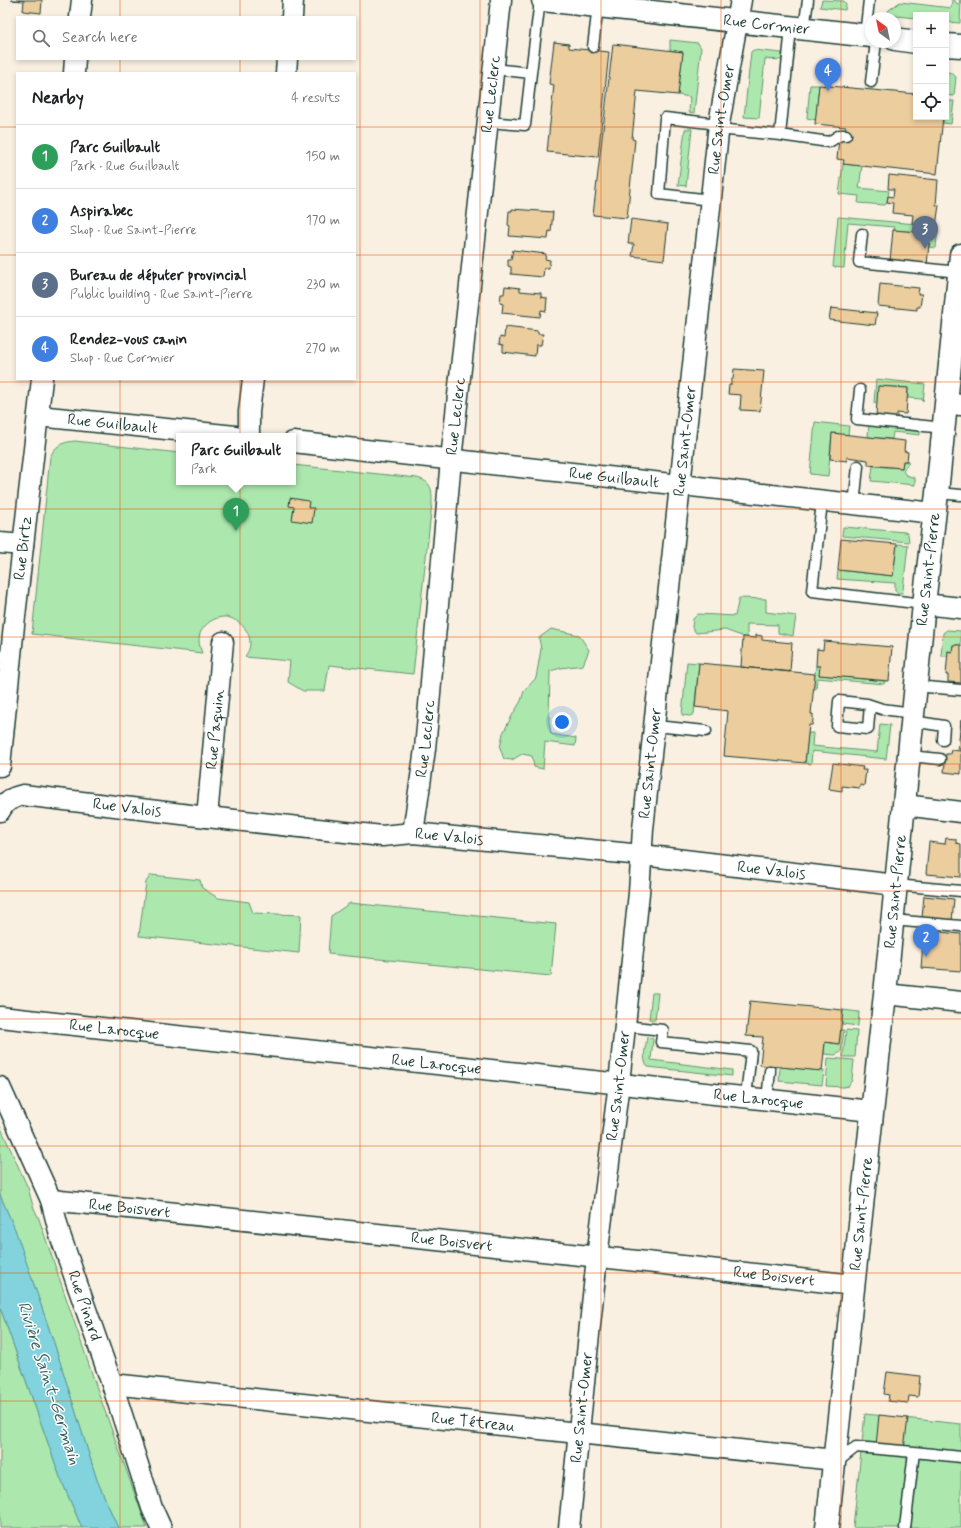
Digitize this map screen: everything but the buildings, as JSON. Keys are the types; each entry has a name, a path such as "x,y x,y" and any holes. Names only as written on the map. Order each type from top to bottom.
{"main road":[{"name":"Rue Cormier","path":"543,0 797,28 865,37"},
{"path":"901,40 913,42"},
{"path":"949,45 961,46"},
{"name":"Rue Saint-Pierre","path":"827,1528 885,994 924,604 944,428 954,404 960,264"}],"street":[{"path":"80,16 82,0"},
{"path":"292,16 293,0"},
{"name":"Rue Leclerc","path":"413,833 425,749 451,460 501,0"},
{"name":"Rue Saint-Omer","path":"569,1528 597,1256 619,1083 655,726 719,126 732,43 738,22 741,0"},
{"path":"74,72 75,60"},
{"path":"286,72 287,60"},
{"name":"Rue Birtz","path":"0,766 42,380"},
{"path":"249,433 249,412 253,380"},
{"name":"Rue Guilbault","path":"38,416 205,433"},
{"name":"Rue Guilbault","path":"296,442 822,502 854,505 936,503"},
{"path":"0,543 23,546"},
{"path":"924,604 961,608"},
{"name":"Rue Paquin","path":"207,817 223,642"},
{"name":"Rue Valois","path":"2,808 14,798 23,795 382,836 413,833 642,855 896,885"},
{"path":"904,805 961,812"},
{"path":"885,994 961,1002"},
{"name":"Rue Larocque","path":"0,1017 872,1111"},
{"name":"Rue Pinard","path":"0,1087 51,1200 60,1235 112,1384 152,1508 161,1528"},
{"name":"Rue Boisvert","path":"51,1200 597,1256 854,1285"},
{"name":"Rue Tétreau","path":"112,1384 835,1460"}],"lane":[{"path":"488,122 525,125 540,0"},
{"path":"780,135 797,28 808,0"},
{"path":"868,0 869,12"},
{"path":"593,47 598,6"},
{"path":"870,48 871,82"},
{"path":"494,69 531,73"},
{"path":"711,200 659,194 665,118 829,142 840,135 846,135"},
{"path":"862,234 860,262 960,264"},
{"path":"860,390 857,419 944,428"},
{"path":"854,505 858,466"},
{"path":"936,503 961,495"},
{"path":"822,502 812,591 924,604"},
{"path":"915,686 961,690"},
{"path":"870,705 944,726 943,740"},
{"path":"655,726 706,731"},
{"path":"909,756 940,759"},
{"path":"896,885 961,891"},
{"path":"892,920 961,926"},
{"path":"625,1026 663,1030 661,1042 751,1051 746,1097"},
{"path":"767,1100 770,1071"},
{"path":"835,1460 842,1458 856,1447 961,1457"},
{"path":"905,1528 914,1452"}],"green space":[{"path":"822,0 844,1 846,4 845,10 820,7"},
{"path":"952,0 955,0 958,4 960,2 959,0 961,0 960,23 949,22 949,12 913,12 913,18 901,16 901,12 888,12 900,2 951,8"},
{"path":"670,40 698,43 701,48 694,113 689,112 690,97 678,95 683,52 670,50"},
{"path":"753,50 782,53 782,60 765,59 759,118 744,117 751,52"},
{"path":"949,72 952,73 956,77 954,96 949,95"},
{"path":"810,85 819,85 816,120 807,118"},
{"path":"949,101 954,101 951,124 943,123 943,120 949,120"},
{"path":"685,129 692,129 686,186 678,185"},
{"path":"843,164 862,166 859,188 889,191 885,205 858,203 859,196 839,194"},
{"path":"838,217 938,226 936,248 929,247 930,233 893,230 894,227 848,223 844,268 833,267"},
{"path":"876,379 925,384 923,402 922,399 908,398 908,388 879,386 877,403 874,403"},
{"path":"815,422 849,426 848,435 832,433 828,476 810,474"},
{"path":"869,424 920,431 920,435 893,432 892,439 868,437"},
{"path":"75,441 176,453 176,485 296,485 296,465 417,478 426,482 431,490 432,503 413,674 329,665 325,691 303,691 288,682 290,661 245,657 249,650 250,643 248,633 241,624 231,618 226,617 216,618 204,627 199,636 202,653 32,634 50,457 57,447 66,442"},
{"path":"903,461 909,462 903,471 906,475 915,478 915,485 871,481 873,466 902,468"},
{"path":"843,527 905,532 908,534 909,542 842,536"},
{"path":"897,544 908,545 902,593 897,593 895,590 895,583 837,579 838,570 893,576"},
{"path":"739,598 766,599 766,612 796,616 793,636 778,633 778,625 747,624 747,638 725,630 696,633 692,627 693,619 698,614 735,616"},
{"path":"551,629 579,635 589,650 583,665 550,671 549,721 551,734 576,738 575,746 545,742 543,769 534,767 532,756 522,754 512,760 504,759 500,748 503,733 521,701 524,691 536,678 541,649 539,638"},
{"path":"947,630 961,631 961,645 953,645 952,652 948,651 948,656 941,656 943,633"},
{"path":"687,662 699,663 694,714 690,716 682,715"},
{"path":"816,666 820,666 820,675 885,681 884,684 817,678 816,689 813,689"},
{"path":"880,724 890,725 886,759 812,751 811,764 805,763 808,733 813,733 812,746 877,752"},
{"path":"151,875 200,880 202,888 218,898 249,902 253,913 301,915 299,953 139,936 146,882"},
{"path":"350,903 556,924 551,976 328,954 331,916"},
{"path":"652,993 658,993 655,1020 649,1019"},
{"path":"843,1010 859,1012 858,1026 842,1024"},
{"path":"841,1030 844,1030 841,1052 835,1055 824,1054 825,1042 839,1044"},
{"path":"846,1030 857,1031 855,1057 843,1057"},
{"path":"647,1037 653,1039 651,1060 732,1070 732,1076 648,1067 644,1057"},
{"path":"828,1058 854,1060 852,1080 848,1086 826,1086"},
{"path":"780,1067 824,1071 822,1085 779,1081"},
{"path":"0,1126 28,1188 33,1206 39,1219 147,1528 118,1528 97,1480 55,1346 15,1230 0,1195"},
{"path":"0,1307 60,1477 82,1528 0,1528"},
{"path":"865,1414 961,1424 961,1528 853,1528"}],"water":[{"name":"Rivière Saint-Germain","path":"0,1195 15,1229 55,1346 97,1480 118,1528 82,1528 60,1477 0,1307"}],"place":[{"name":"Rendez-vous canin","path":"828,91"},
{"name":"Bureau de députer provincial","path":"925,249"},
{"name":"Parc Guilbault","path":"236,531"},
{"name":"Aspirabec","path":"926,957"}]}
